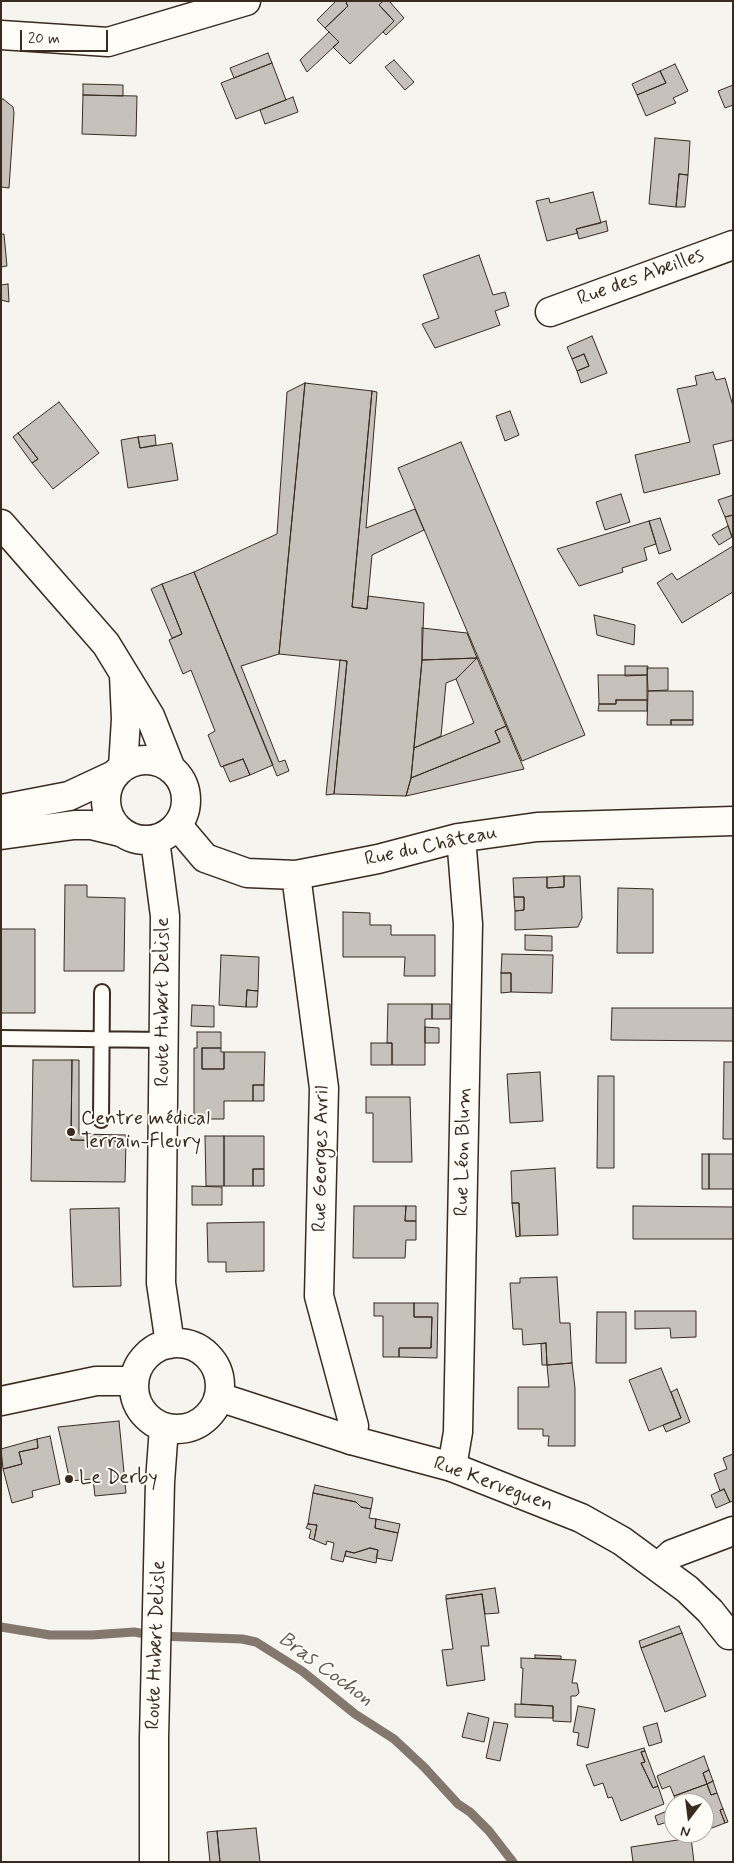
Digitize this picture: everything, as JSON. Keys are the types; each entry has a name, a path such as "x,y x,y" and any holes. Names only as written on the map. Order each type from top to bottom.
{"street":[{"path":"1,35 108,42 246,1"},
{"name":"Rue des Abeilles","path":"550,312 733,245"},
{"path":"1,524 106,644 150,716 171,769"},
{"path":"120,832 106,811 105,798 118,771 126,719 124,674"},
{"path":"1,809 69,796 134,761 148,760 160,762 180,778 185,789 187,802 184,815 178,826 168,835 155,840 131,838 120,832 91,826 74,825 1,836"},
{"name":"Rue du Château","path":"178,826 205,858 247,873 296,875 378,859 458,838 537,827 733,821"},
{"name":"Rue Léon Blum","path":"452,1467 458,1432 468,924 462,849 458,838"},
{"name":"Route Hubert Delisle","path":"155,840 166,916 161,1282 170,1344"},
{"name":"Rue Georges Avril","path":"296,875 324,1088 320,1296 354,1426 351,1440"},
{"path":"170,1344 184,1344 198,1348 209,1357 217,1369 220,1383 219,1397 213,1410 204,1420 192,1427 178,1430 164,1427 151,1421 140,1410 135,1397 134,1382 138,1368 146,1357 157,1348 170,1344"},
{"path":"1,1401 96,1381 134,1382"},
{"name":"Rue Kerveguen","path":"219,1397 351,1440 452,1467 581,1518 622,1540 658,1567 710,1611 732,1638"},
{"name":"Route Hubert Delisle","path":"154,1862 154,1738 160,1482 164,1427"},
{"path":"658,1567 672,1554 733,1531"}],"lane":[{"path":"101,1120 102,992"},
{"path":"1,1038 164,1040"}],"building":[{"path":"336,1 348,1 346,3 348,6 325,28 317,20"},
{"path":"348,1 383,1 379,5 394,21 350,64 333,47 339,42 325,28 348,6 346,3"},
{"path":"383,1 389,1 404,18 386,35 383,32 394,21 379,5"},
{"path":"329,32 339,42 307,72 300,60"},
{"path":"268,53 272,63 234,78 230,68"},
{"path":"394,60 414,82 405,90 385,67"},
{"path":"272,63 286,100 236,119 221,83"},
{"path":"675,64 688,91 673,98 676,103 646,116 637,95 666,83 660,71"},
{"path":"660,71 666,83 637,95 632,84"},
{"path":"83,84 123,85 123,96 83,95"},
{"path":"733,85 733,105 725,108 718,91"},
{"path":"83,95 137,96 136,136 82,134"},
{"path":"293,97 298,112 265,124 260,110"},
{"path":"3,99 13,107 14,113 9,188 1,187 1,100"},
{"path":"655,138 690,141 688,175 679,174 676,207 649,204"},
{"path":"679,174 688,175 685,207 676,207"},
{"path":"593,192 601,223 576,229 578,233 547,241 536,201 549,198 550,203"},
{"path":"606,221 608,231 579,239 576,229"},
{"path":"1,234 4,234 7,266 1,267"},
{"path":"479,255 493,295 505,292 509,306 495,311 500,325 435,348 422,324 439,318 423,275"},
{"path":"8,284 9,302 1,300 1,285"},
{"path":"592,336 607,373 581,383 577,371 589,366 584,354 572,359 567,347"},
{"path":"584,354 589,366 577,371 572,359"},
{"path":"713,372 716,380 725,378 733,406 733,440 713,445 720,474 644,493 635,455 690,442 677,389 697,385 695,376"},
{"path":"305,383 372,391 352,607 367,609 368,596 424,603 422,660 411,778 406,796 334,794 347,661 279,654"},
{"path":"305,383 279,654 241,666 279,762 285,760 289,771 277,776 194,572 277,534 287,392"},
{"path":"372,391 377,392 366,528 415,509 424,530 372,555 367,609 352,607"},
{"path":"59,402 99,453 53,489 32,463 38,459 18,433"},
{"path":"510,411 519,435 505,441 496,416"},
{"path":"18,433 38,459 32,463 13,437"},
{"path":"155,435 156,445 140,448 138,437"},
{"path":"138,437 140,448 172,443 178,480 128,488 121,440"},
{"path":"461,442 585,735 522,761 398,468"},
{"path":"621,494 630,522 605,530 596,502"},
{"path":"733,495 733,515 725,517 718,500"},
{"path":"733,515 733,537 732,537 725,517"},
{"path":"660,518 671,550 659,554 649,521"},
{"path":"649,521 656,544 644,548 647,560 622,568 623,572 579,586 557,549"},
{"path":"728,526 732,537 719,545 712,535"},
{"path":"733,546 733,592 682,623 657,583 672,573 677,580"},
{"path":"194,572 273,765 250,775 243,759 221,767 208,735 215,731 191,670 183,674 169,640 182,634 162,584"},
{"path":"162,584 182,634 172,638 151,589"},
{"path":"594,615 635,625 634,645 597,635"},
{"path":"422,628 467,633 477,658 422,660"},
{"path":"477,658 456,679 446,683 441,736 414,748 422,660"},
{"path":"477,658 506,726 495,731 500,742 411,778 414,748 474,723 456,679"},
{"path":"340,660 347,661 334,794 326,795"},
{"path":"625,666 648,666 647,675 625,676"},
{"path":"647,668 668,668 668,690 648,691"},
{"path":"598,675 647,675 647,700 616,700 616,704 599,704"},
{"path":"648,691 693,691 693,720 671,720 671,725 647,725"},
{"path":"616,700 647,700 647,711 598,711 599,704 616,704"},
{"path":"671,720 693,720 693,725 671,725"},
{"path":"506,726 524,769 406,796 411,778 500,742 495,731"},
{"path":"243,759 250,775 230,782 223,766"},
{"path":"564,876 580,876 582,918 578,927 515,930 515,911 524,910 524,897 514,897 513,878 547,877 547,888 564,887"},
{"path":"564,876 564,887 547,888 547,877"},
{"path":"65,885 87,885 87,897 125,898 124,971 64,971"},
{"path":"618,888 653,889 653,953 617,953"},
{"path":"514,897 524,897 524,910 515,911"},
{"path":"343,912 370,913 370,925 391,925 391,935 435,935 435,976 404,976 405,957 343,957"},
{"path":"1,929 35,929 35,1013 1,1013"},
{"path":"525,935 552,936 552,951 525,950"},
{"path":"502,954 553,955 552,993 511,992 511,973 501,973"},
{"path":"221,955 259,957 258,991 247,990 246,1007 219,1005"},
{"path":"501,973 511,973 511,992 501,993"},
{"path":"247,990 258,991 257,1007 246,1007"},
{"path":"388,1004 432,1004 432,1019 425,1019 425,1065 392,1065 392,1043 387,1043"},
{"path":"432,1004 450,1004 450,1019 432,1019"},
{"path":"192,1005 214,1006 214,1027 191,1026"},
{"path":"612,1008 733,1008 733,1041 611,1040"},
{"path":"425,1027 439,1028 439,1043 425,1043"},
{"path":"197,1032 221,1032 221,1048 202,1048 202,1069 224,1069 224,1052 265,1052 264,1085 253,1085 253,1101 224,1101 224,1119 194,1119 194,1048 197,1048"},
{"path":"371,1043 392,1043 392,1065 371,1065"},
{"path":"202,1048 221,1048 221,1052 224,1052 224,1069 202,1069"},
{"path":"33,1060 72,1060 71,1140 126,1141 125,1182 31,1181"},
{"path":"72,1060 79,1060 79,1134 126,1135 126,1141 71,1140"},
{"path":"724,1062 733,1062 733,1139 723,1139"},
{"path":"540,1072 543,1121 510,1123 507,1074"},
{"path":"598,1076 614,1076 614,1168 597,1168"},
{"path":"253,1085 264,1085 264,1101 253,1101"},
{"path":"366,1097 410,1097 412,1162 373,1162 373,1113 366,1113"},
{"path":"205,1136 224,1136 224,1186 206,1186"},
{"path":"224,1136 264,1136 264,1169 253,1169 253,1186 224,1186"},
{"path":"702,1154 709,1154 709,1189 702,1189"},
{"path":"709,1154 733,1154 733,1189 709,1189"},
{"path":"555,1168 558,1235 520,1236 519,1203 512,1203 511,1171"},
{"path":"253,1169 264,1169 264,1186 253,1186"},
{"path":"192,1186 222,1187 222,1205 192,1205"},
{"path":"512,1203 519,1203 520,1236 516,1237"},
{"path":"354,1206 406,1206 405,1221 416,1221 416,1240 406,1240 405,1258 353,1258"},
{"path":"406,1206 416,1206 416,1221 405,1221"},
{"path":"633,1206 733,1207 733,1239 633,1239"},
{"path":"119,1208 121,1286 73,1287 70,1209"},
{"path":"264,1222 264,1271 226,1272 226,1262 208,1262 207,1223"},
{"path":"557,1277 560,1323 570,1323 572,1363 547,1365 546,1343 523,1345 522,1329 513,1329 510,1283 520,1283 520,1278"},
{"path":"374,1303 414,1303 414,1317 432,1317 431,1348 399,1348 399,1357 383,1357 383,1316 374,1316"},
{"path":"414,1303 438,1303 437,1358 399,1357 399,1348 431,1348 432,1317 414,1317"},
{"path":"635,1311 696,1311 696,1337 671,1338 670,1328 635,1329"},
{"path":"597,1312 626,1312 626,1363 596,1363"},
{"path":"546,1343 547,1365 542,1365 541,1344"},
{"path":"572,1363 575,1388 575,1446 548,1446 549,1436 543,1436 543,1429 518,1429 518,1387 549,1387 547,1365"},
{"path":"661,1368 681,1418 649,1431 629,1380"},
{"path":"677,1389 690,1422 666,1432 663,1425 681,1418 671,1392"},
{"path":"119,1421 126,1493 95,1496 93,1479 70,1481 58,1427"},
{"path":"50,1436 60,1484 32,1491 33,1497 12,1503 3,1469 22,1464 19,1452 38,1448 37,1439"},
{"path":"37,1439 38,1448 19,1452 22,1464 3,1469 1,1449"},
{"path":"733,1454 733,1501 730,1502 724,1489 720,1491 714,1474 727,1469 723,1458"},
{"path":"315,1485 373,1498 371,1509 361,1507 356,1502 313,1493"},
{"path":"724,1489 730,1502 716,1508 711,1495"},
{"path":"313,1493 356,1502 361,1507 371,1509 369,1518 376,1519 375,1528 398,1533 392,1561 376,1558 378,1550 370,1548 354,1553 346,1551 343,1562 331,1559 334,1543 327,1541 326,1545 314,1540 317,1525 308,1524"},
{"path":"376,1519 400,1524 398,1533 375,1528"},
{"path":"308,1524 317,1525 314,1540 309,1538 311,1530 306,1528"},
{"path":"370,1548 378,1550 376,1563 345,1556 346,1551 354,1553"},
{"path":"495,1588 499,1613 485,1614 482,1594 446,1599 446,1595"},
{"path":"482,1594 489,1646 481,1646 485,1680 447,1686 442,1650 453,1649 446,1599"},
{"path":"679,1626 682,1633 641,1648 639,1641"},
{"path":"682,1633 706,1696 665,1712 641,1648"},
{"path":"535,1655 561,1656 561,1659 535,1658"},
{"path":"521,1658 576,1660 572,1683 577,1683 579,1693 576,1696 571,1696 571,1722 553,1721 553,1706 521,1704 523,1668 521,1668"},
{"path":"515,1704 553,1706 553,1718 515,1717"},
{"path":"578,1706 595,1709 588,1748 577,1745 579,1733 573,1732"},
{"path":"468,1713 489,1718 484,1742 462,1737"},
{"path":"494,1722 508,1724 500,1761 486,1758"},
{"path":"657,1723 662,1742 649,1746 643,1727"},
{"path":"644,1748 645,1751 641,1752 645,1762 641,1763 653,1788 658,1786 664,1804 621,1821 612,1797 608,1798 603,1783 594,1786 586,1765"},
{"path":"645,1751 658,1786 653,1788 641,1763 645,1762 641,1752"},
{"path":"704,1756 709,1770 703,1773 707,1784 682,1793 673,1793 670,1786 662,1789 657,1776"},
{"path":"709,1770 713,1781 707,1784 703,1773"},
{"path":"713,1781 717,1793 710,1793 707,1784"},
{"path":"707,1784 710,1793 682,1793"},
{"path":"717,1793 723,1809 720,1810 725,1823 714,1827 714,1794"},
{"path":"723,1809 728,1822 725,1823 720,1810"},
{"path":"664,1812 664,1823 658,1825 655,1816"},
{"path":"256,1828 260,1862 220,1862 217,1831"},
{"path":"217,1831 220,1862 210,1862 207,1832"},
{"path":"664,1842 692,1843 694,1862 633,1862 631,1847"}],"waterway":[{"name":"Bras Cochon","path":"1,1627 50,1635 134,1632 158,1636 242,1639 256,1642 302,1671 355,1714 394,1739 424,1767 458,1804 470,1812 489,1831 513,1862"}],"place":[{"name":"Centre médical Terrain-Fleury","path":"71,1132"},
{"name":"Le Derby","path":"69,1479"}]}
